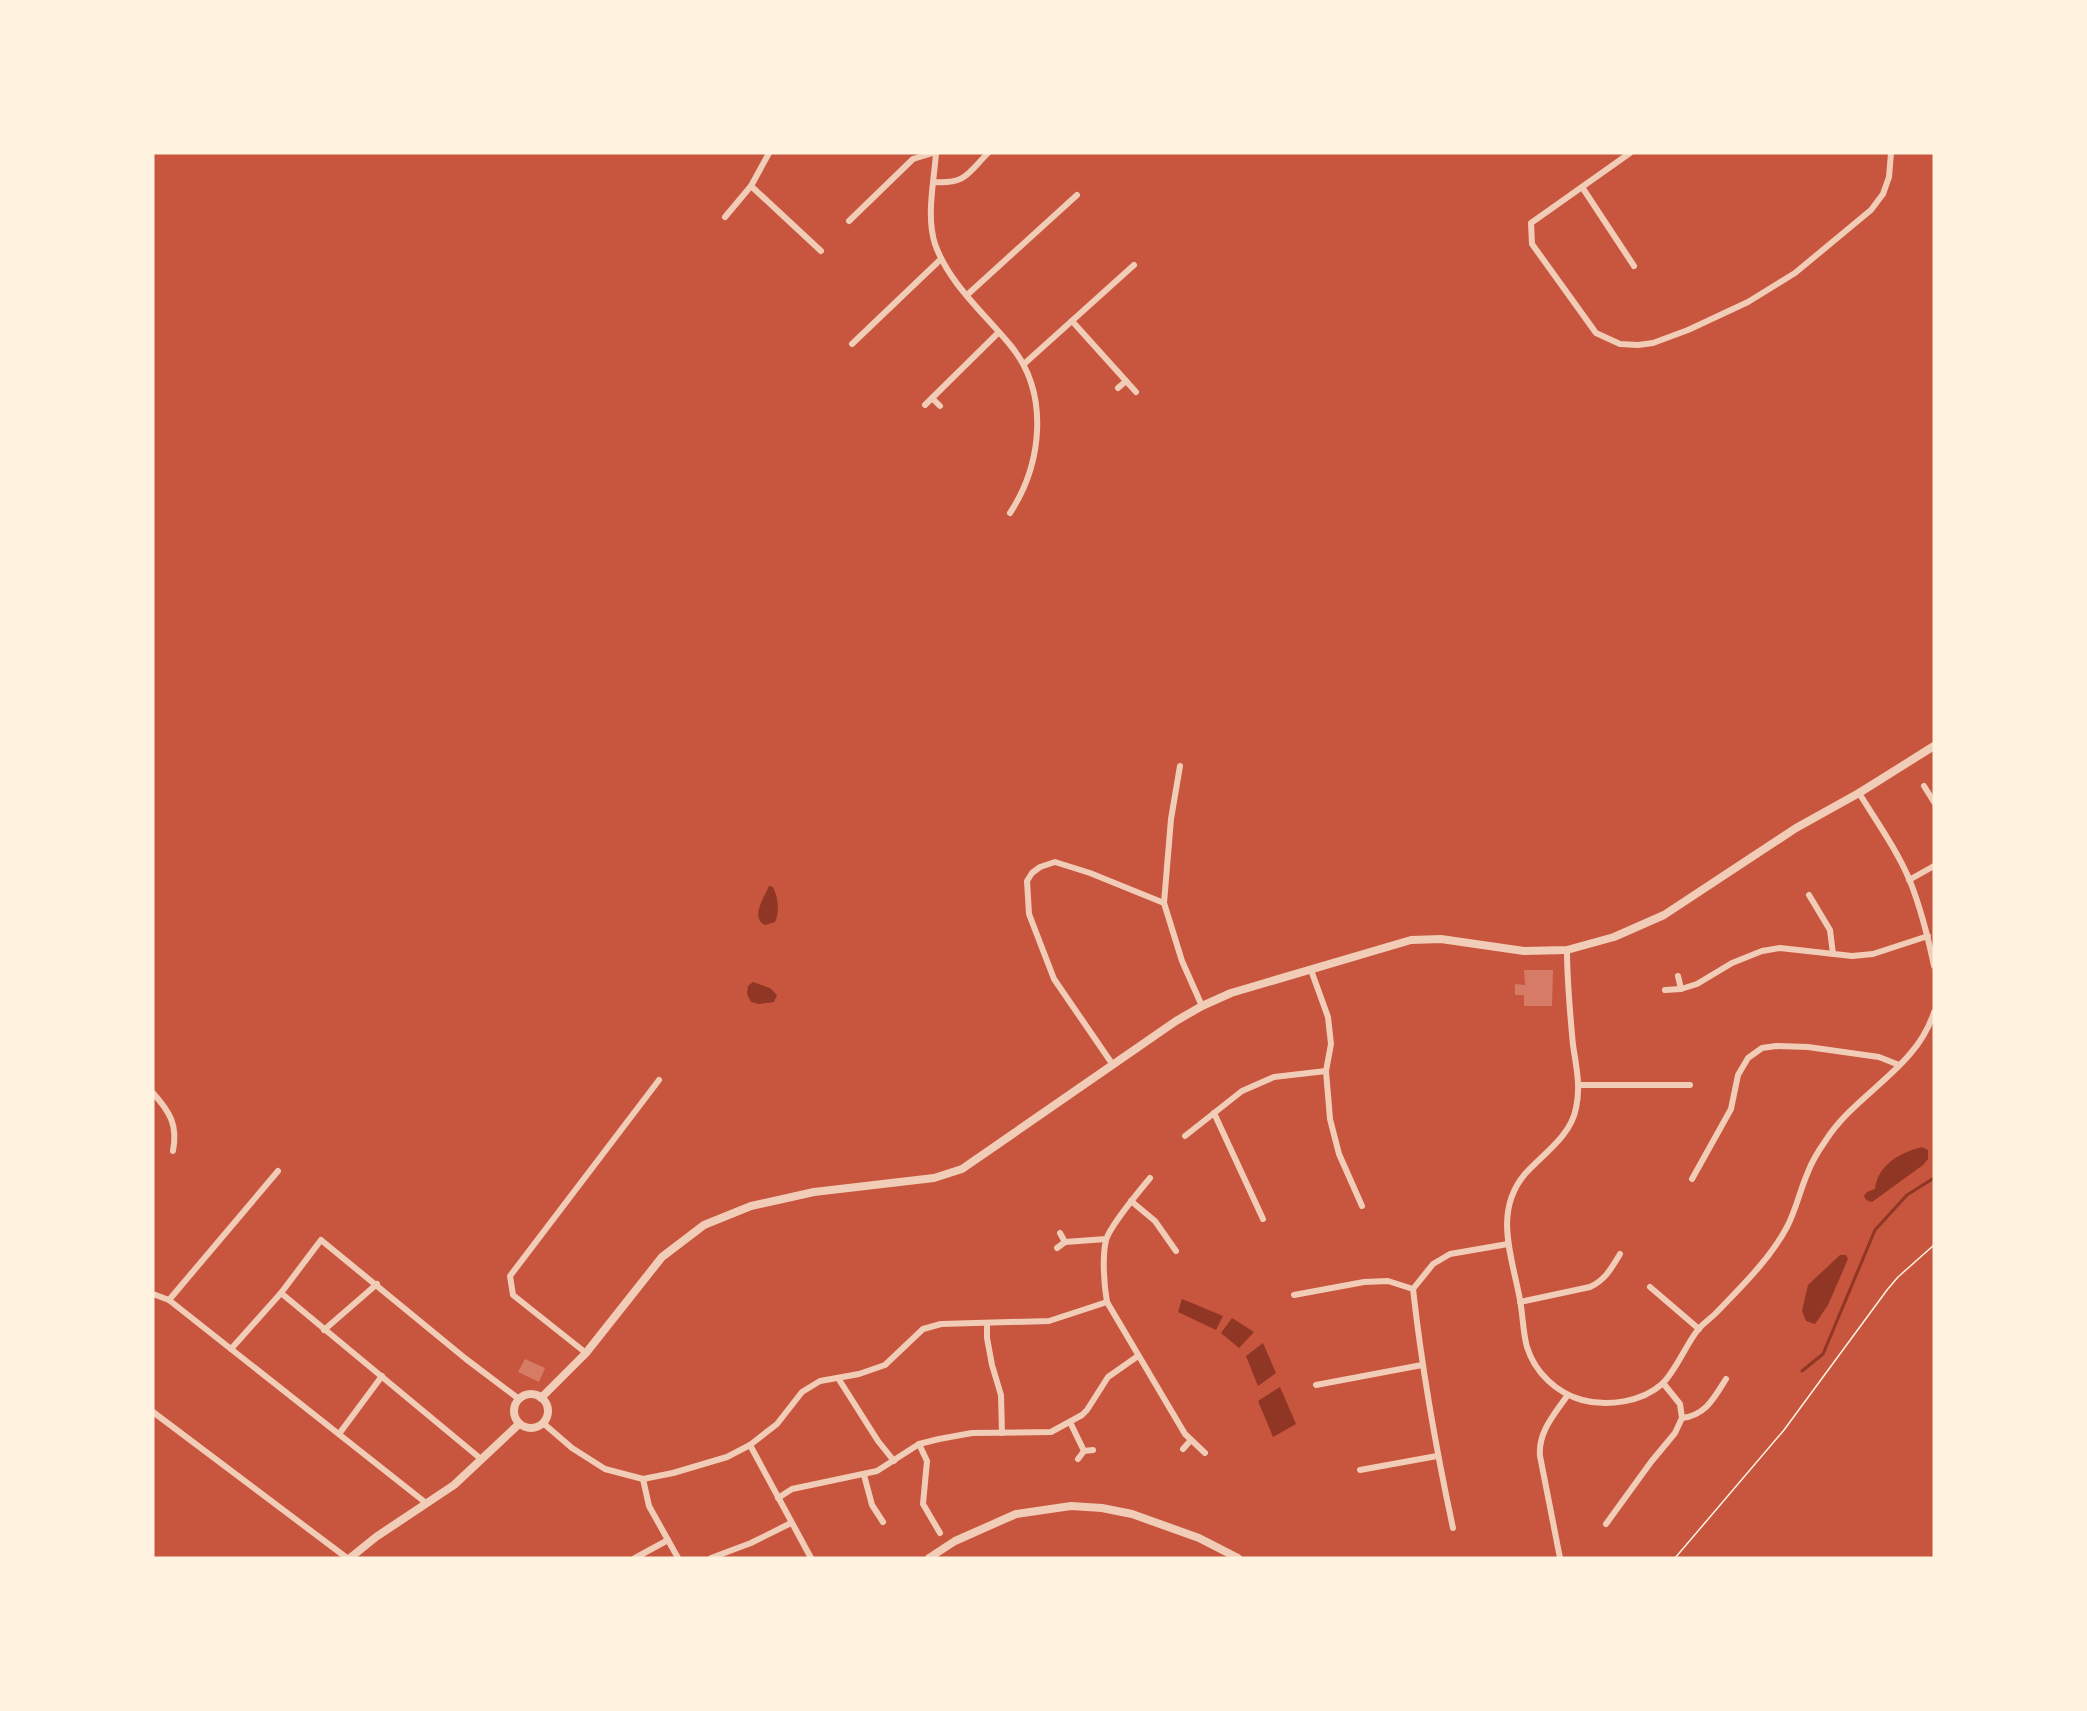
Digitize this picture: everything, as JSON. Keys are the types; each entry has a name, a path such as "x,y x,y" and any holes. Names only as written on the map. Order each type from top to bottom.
{"street":[{"path":"725,217 751,186 769,153"},
{"path":"849,221 913,159 935,153 931,227 941,259 967,295 998,333 1011,345 1024,364 1033,390 1037,412 1037,433 1028,480 1010,513"},
{"path":"934,182 952,183 962,179 988,153"},
{"path":"1630,153 1531,223 1532,244 1596,333 1620,344 1638,345 1653,343 1688,330 1748,302 1795,273 1871,210 1882,194 1889,177 1891,153"},
{"path":"751,186 821,251"},
{"path":"1582,187 1634,266"},
{"path":"967,295 1077,195"},
{"path":"856,203 861,209"},
{"path":"852,344 941,259"},
{"path":"1024,364 1134,265"},
{"path":"1072,321 1136,392"},
{"path":"925,405 998,333"},
{"path":"1118,388 1126,381"},
{"path":"932,398 940,406"},
{"path":"541,1398 586,1353 662,1257 704,1225 751,1206 804,1194 934,1178 962,1169 1176,1021 1231,993 1411,940 1441,939 1524,951 1567,950 1614,937 1664,915 1796,828 1859,793 1934,746"},
{"path":"1180,766 1171,819 1164,903 1182,961 1202,1006"},
{"path":"1924,786 1932,794 1934,802"},
{"path":"1859,793 1891,844 1910,880 1928,936 1934,966"},
{"path":"1113,1065 1054,979 1029,914 1027,881 1040,867 1055,862 1090,873 1164,903"},
{"path":"1910,880 1934,866"},
{"path":"1809,895 1830,930 1833,954"},
{"path":"1665,990 1681,989 1697,984 1732,963 1762,951 1780,948 1852,956 1873,954 1928,936"},
{"path":"1567,950 1569,1005 1579,1085 1577,1107 1569,1127 1526,1173 1511,1195 1506,1215 1508,1244 1527,1347 1533,1361 1541,1374 1567,1396 1589,1402 1620,1402 1646,1393 1663,1383 1699,1329 1765,1259 1787,1227 1809,1170 1827,1138 1849,1113 1914,1052 1934,1012"},
{"path":"1311,970 1328,1017 1331,1044 1326,1071 1330,1119 1339,1154 1362,1206"},
{"path":"1678,976 1681,989"},
{"path":"1692,1179 1731,1109 1738,1075 1748,1058 1762,1048 1808,1047 1879,1057 1899,1065"},
{"path":"1185,1136 1242,1091 1274,1077 1326,1071"},
{"path":"586,1353 513,1295 510,1276 659,1080"},
{"path":"1579,1085 1690,1085"},
{"path":"153,1093 166,1108 176,1134 173,1151"},
{"path":"1214,1113 1263,1219"},
{"path":"169,1300 278,1171"},
{"path":"1150,1178 1131,1201 1106,1239 1104,1287 1107,1302 1185,1434 1205,1453"},
{"path":"1131,1201 1155,1221 1176,1251"},
{"path":"1060,1233 1065,1242"},
{"path":"1057,1248 1065,1242 1106,1239"},
{"path":"231,1349 272,1298 281,1293 321,1240 466,1359 519,1399"},
{"path":"1453,1528 1437,1456 1422,1365 1413,1288 1433,1264 1450,1254 1508,1244"},
{"path":"1520,1302 1590,1287 1600,1282 1608,1274 1620,1254"},
{"path":"1294,1295 1364,1282 1388,1281 1413,1288"},
{"path":"324,1330 376,1284"},
{"path":"1650,1287 1699,1329"},
{"path":"281,1293 481,1459"},
{"path":"153,1294 169,1300 426,1503"},
{"path":"543,1423 572,1448 605,1469 642,1479 673,1473 727,1457 750,1445 777,1424 802,1392 820,1380 859,1374 885,1365 923,1329 941,1324 1049,1321 1107,1302"},
{"path":"987,1324 992,1365 1001,1395 1002,1433"},
{"path":"777,1498 792,1489 877,1471 919,1444 972,1433 1051,1432 1087,1410 1108,1377 1138,1356"},
{"path":"1316,1385 1422,1365"},
{"path":"339,1434 382,1376"},
{"path":"838,1378 878,1441 894,1461"},
{"path":"1682,1418 1693,1416 1708,1406 1726,1379"},
{"path":"1606,1524 1675,1433 1682,1418 1680,1404 1663,1383"},
{"path":"532,1394 541,1398 547,1408 543,1423 530,1428 519,1424 514,1414 514,1407 519,1399 532,1394"},
{"path":"1560,1558 1539,1443 1544,1430 1567,1396"},
{"path":"153,1412 349,1558 376,1537 454,1485 519,1424"},
{"path":"1070,1422 1084,1451"},
{"path":"1183,1449 1191,1440"},
{"path":"919,1444 927,1461 923,1504 940,1533"},
{"path":"750,1445 777,1498 812,1558"},
{"path":"1078,1459 1084,1451 1093,1450"},
{"path":"1360,1470 1437,1456"},
{"path":"864,1475 872,1505 883,1522"},
{"path":"642,1479 649,1506 678,1558"},
{"path":"929,1558 955,1541 1016,1514 1071,1506 1102,1508 1132,1514 1198,1538 1238,1558"},
{"path":"711,1558 752,1543 791,1523"},
{"path":"635,1558 668,1540"}],"path":[{"path":"1675,1558 1790,1424 1887,1290 1934,1245"}],"shaded area":[{"path":"769,886 773,887 778,905 775,922 765,925 761,922 758,913"},
{"path":"753,982 770,988 777,995 774,1002 759,1004 751,1002 747,994 748,986"},
{"path":"1922,1147 1928,1150 1928,1159 1923,1165 1872,1202 1866,1200 1864,1196 1875,1189 1880,1173 1891,1161"},
{"path":"1840,1255 1846,1255 1848,1259 1828,1305 1815,1324 1806,1321 1802,1311 1808,1285"},
{"path":"1182,1299 1223,1316 1216,1330 1178,1312"},
{"path":"1232,1318 1254,1332 1239,1348 1221,1333"},
{"path":"1263,1343 1276,1373 1258,1386 1246,1356"},
{"path":"1280,1387 1296,1424 1273,1437 1258,1401"}],"building":[{"path":"1524,970 1553,970 1552,1006 1524,1006 1524,995 1515,995 1515,984 1525,985"},
{"path":"525,1359 545,1368 539,1382 518,1372"}],"waterway":[{"path":"1802,1371 1823,1354 1875,1230 1907,1195 1934,1178"}]}
